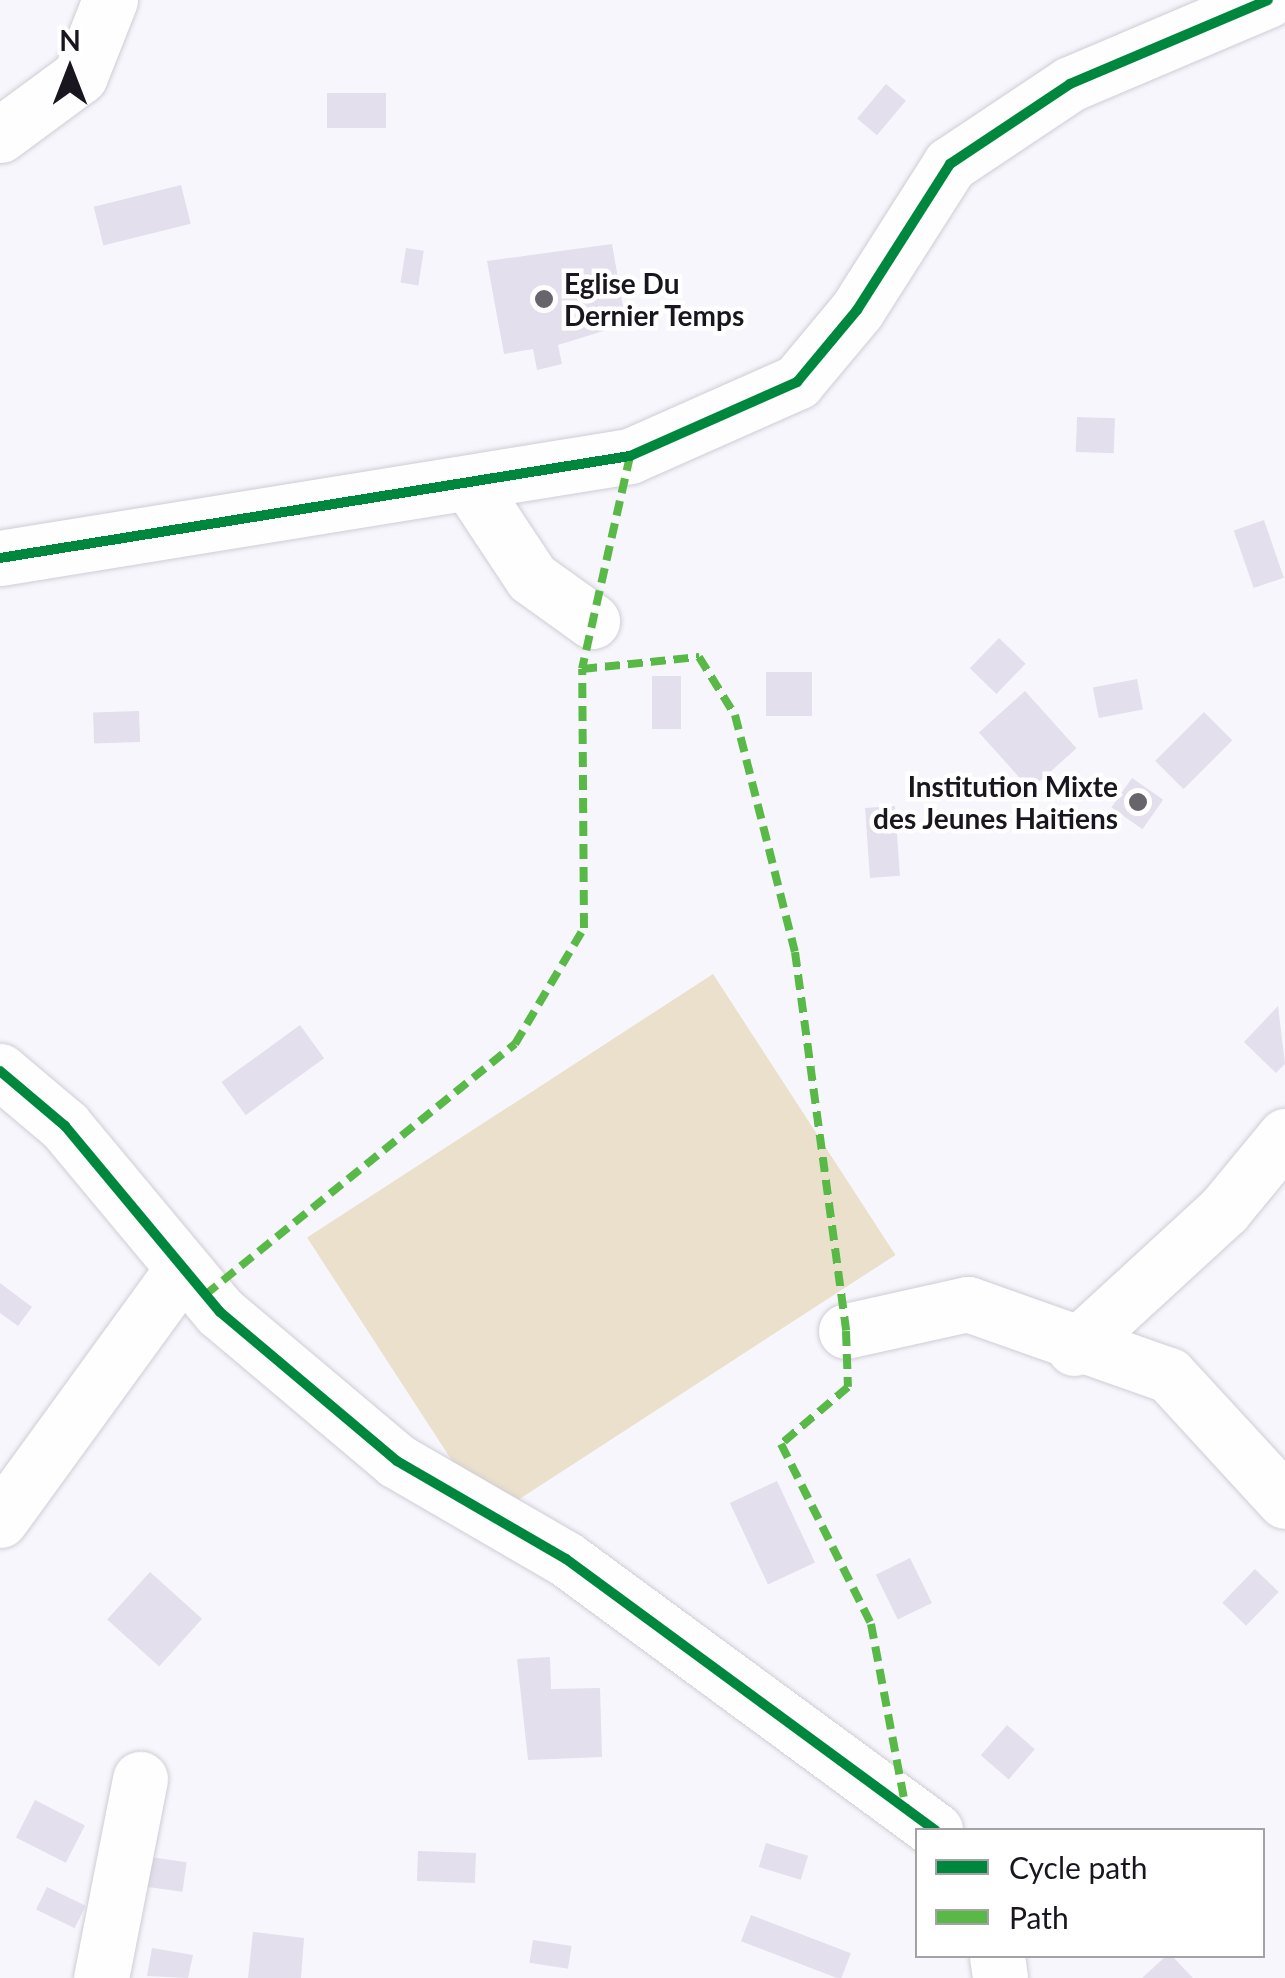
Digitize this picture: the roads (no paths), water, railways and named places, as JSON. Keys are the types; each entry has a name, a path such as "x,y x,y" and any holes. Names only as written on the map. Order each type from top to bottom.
{"street":[{"path":"0,135 80,76 110,0"},
{"path":"0,558 471,486 630,456 797,382 857,310 901,227 950,164 1070,84 1268,0"},
{"path":"471,486 532,578 592,620"},
{"path":"0,1071 64,1126 220,1312 397,1461 566,1558 932,1828"},
{"path":"1074,1348 1224,1210 1285,1136"},
{"path":"0,1520 183,1268"},
{"path":"846,1331 968,1304 1074,1348 1168,1375 1285,1500"},
{"path":"100,1978 140,1779"}],"place":[{"name":"Eglise Du Dernier Temps","path":"544,299"},
{"name":"Institution Mixte des Jeunes Haitiens","path":"1138,802"}]}
